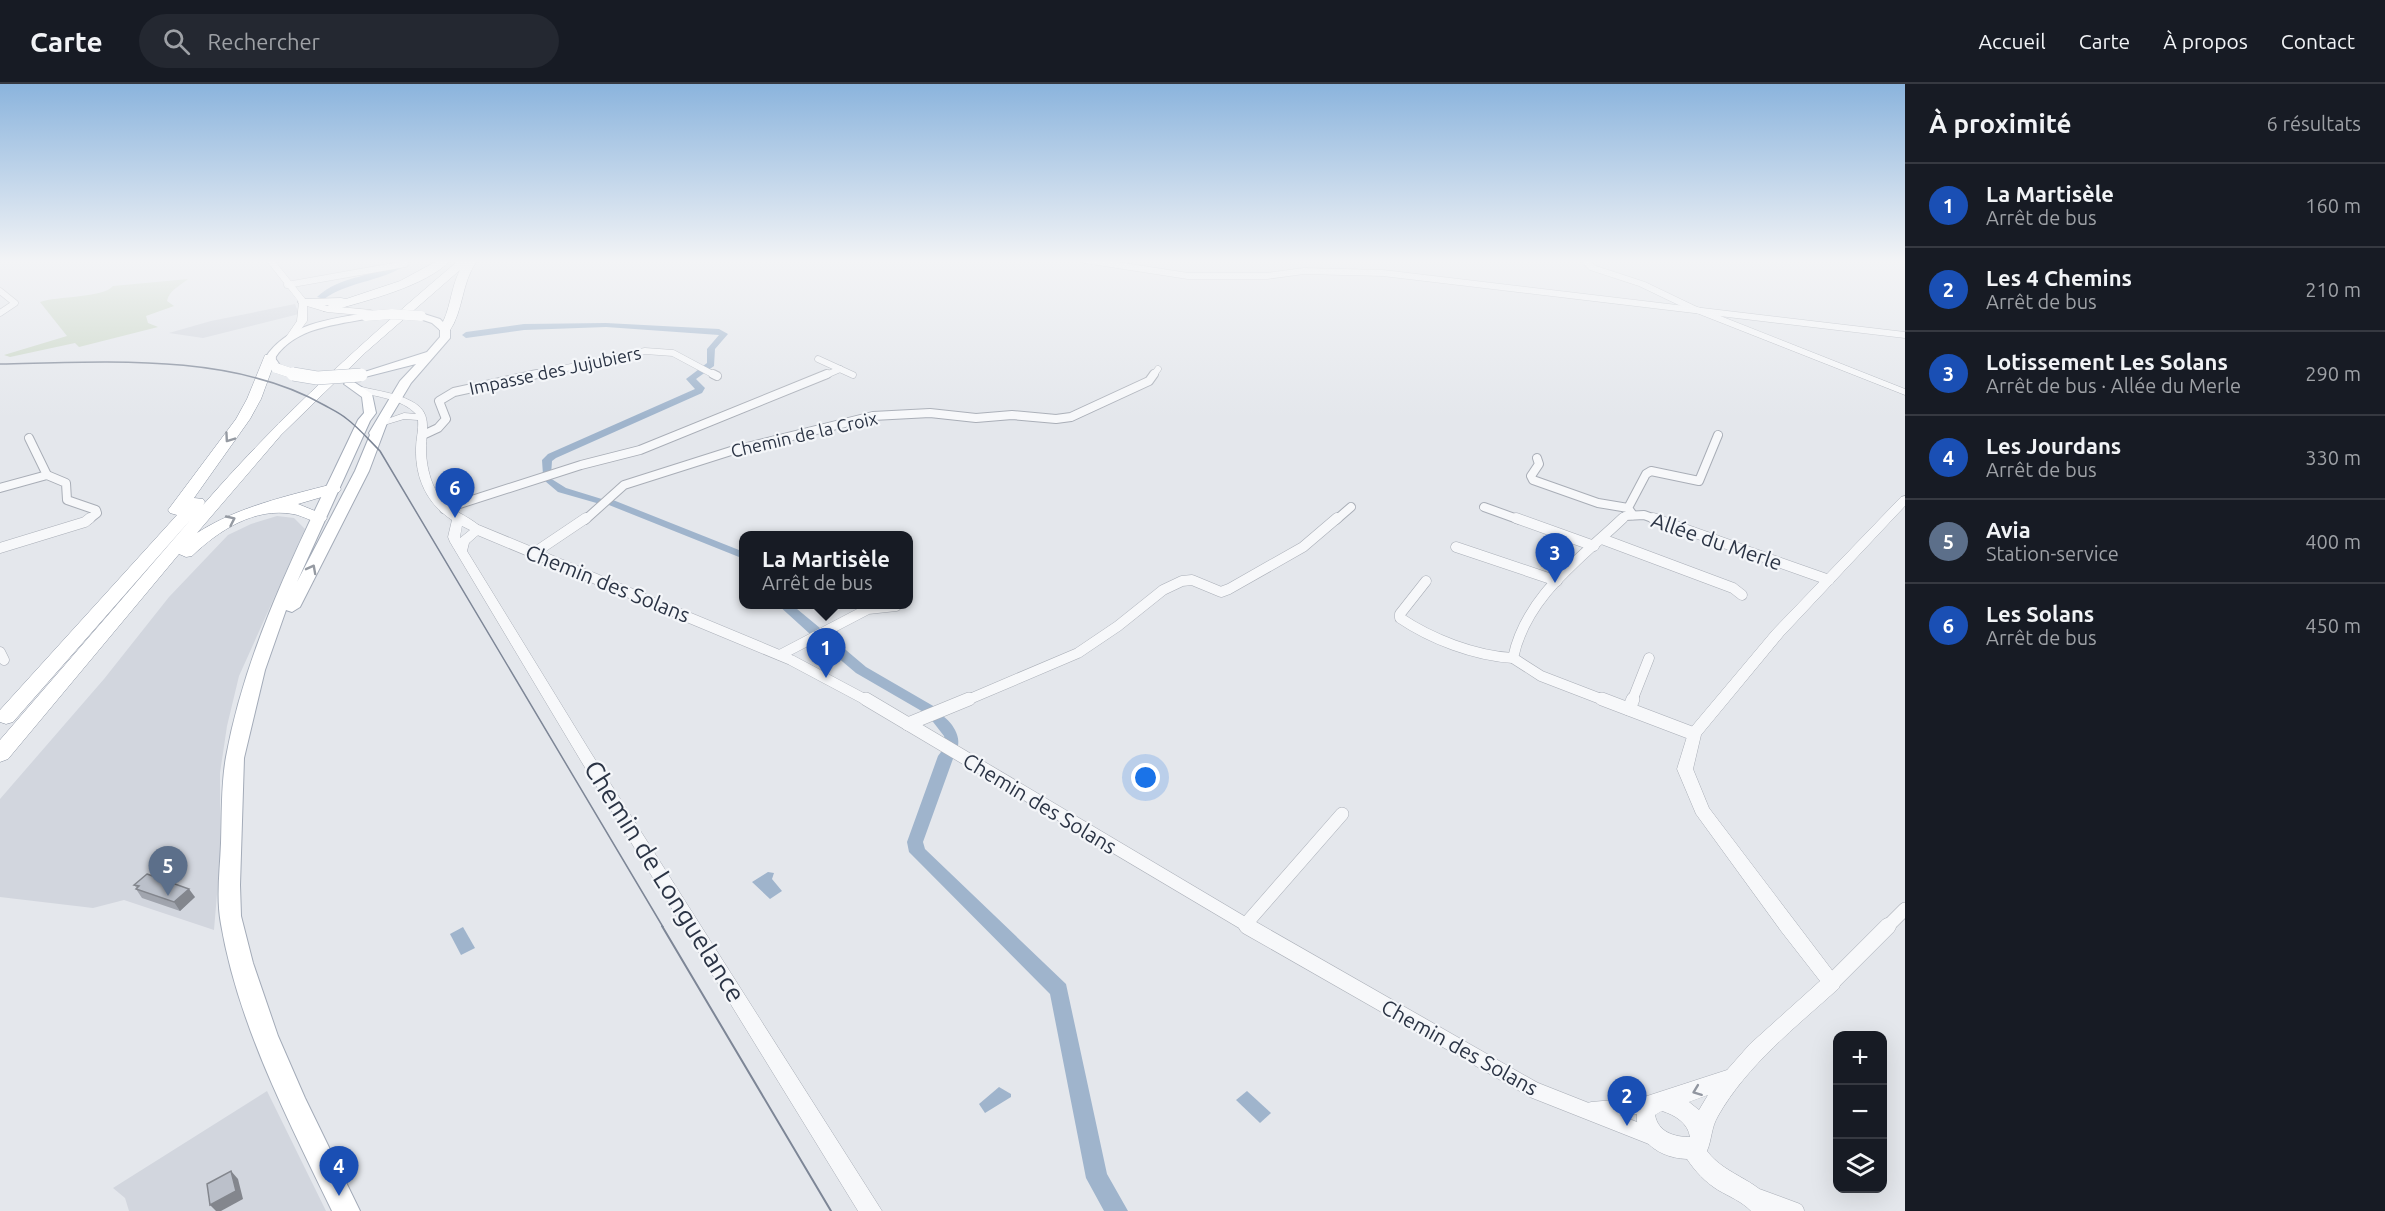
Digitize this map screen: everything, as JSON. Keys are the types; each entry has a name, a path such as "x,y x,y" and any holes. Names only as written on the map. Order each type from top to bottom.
{"highway":[{"path":"3,721 207,490 302,398 396,313"},
{"path":"0,755 302,398 404,313"},
{"path":"445,329 451,321 452,313"},
{"path":"3,721 201,479 243,418 267,372"},
{"path":"0,755 204,534 231,519 262,508 333,489"},
{"path":"262,508 297,509 319,518"}],"main road":[{"path":"302,313 302,321"},
{"path":"291,337 302,321 320,313"},
{"path":"346,1211 286,1089 249,988 232,924 230,898 233,780 236,756 264,647 333,489 346,484 351,478 362,452 406,381 445,338 445,329 436,321 421,316 356,313"},
{"path":"255,677 331,532 362,452 364,420 370,412 368,396 350,384 323,378 267,372 273,351 291,337 327,323 368,314"},
{"path":"323,378 361,375 405,364 436,348"}],"street":[{"path":"1704,313 1905,392"},
{"path":"1728,313 1905,335"},
{"name":"Impasse des Jujubiers","path":"423,435 438,428 446,419 439,401 442,397 463,389 645,351 673,353 717,375"},
{"path":"818,359 854,375"},
{"path":"440,506 468,501 581,465 640,450 840,369"},
{"name":"Chemin de la Croix","path":"534,553 581,523 624,484 731,451 873,416 930,413 976,418 1012,415 1056,419 1071,417 1149,381 1158,369"},
{"path":"362,390 394,399 419,411 423,418 421,449 429,494 458,520 478,530 463,542 462,550"},
{"path":"380,426 404,416 423,418"},
{"path":"1537,458 1539,464 1531,476 1533,480 1598,503 1631,511 1646,474 1651,471 1699,481 1718,435"},
{"path":"29,438 47,475"},
{"path":"0,488 47,475 66,483 67,500 96,510 95,516 85,522 0,548"},
{"path":"1832,982 1787,926 1702,810 1685,769 1694,734 1778,633 1905,499"},
{"path":"908,724 1078,653 1118,626 1163,590 1182,581 1192,580 1221,592 1229,589 1303,547 1351,507"},
{"path":"1484,507 1733,588 1742,595"},
{"name":"Allée du Merle","path":"1513,658 1518,637 1534,604 1631,511 1829,580"},
{"name":"Chemin de Longuelance","path":"458,520 454,537 593,767 871,1211"},
{"name":"Chemin des Solans","path":"478,530 780,655 864,698 1245,925 1534,1090 1659,1139"},
{"path":"1456,547 1557,581"},
{"path":"1426,581 1400,614 1400,618 1413,627 1497,658 1513,658 1541,676 1694,734"},
{"path":"780,655 868,609"},
{"path":"1629,709 1649,658"},
{"path":"1245,925 1342,814"},
{"path":"1731,1078 1655,1103 1645,1117 1652,1132 1659,1139 1677,1149 1697,1140 1707,1112 1731,1078 1905,909"},
{"path":"1655,1103 1681,1108 1696,1123 1697,1140 1705,1166 1724,1181 1750,1194 1796,1211"},
{"name":"Chemin des Solans","path":"1585,1110 1655,1103"},
{"path":"1750,1194 1766,1211"}],"shaded area":[{"path":"253,313 299,314 203,338 169,333"},
{"path":"277,516 294,518 305,529 239,676 227,726 220,773 220,858 214,930 124,900 93,908 0,897 0,799 104,679 169,597 228,535 251,524"},
{"path":"267,1091 326,1211 129,1211 125,1198 113,1188"}],"green space":[{"path":"48,313 156,313 146,316 148,323 158,327 79,347 75,343 10,357 4,355 67,336"}],"water":[{"path":"768,872 774,873 772,879 782,891 770,899 752,882"},
{"path":"463,927 475,948 461,955 450,934"},
{"path":"999,1087 1011,1094 1011,1097 985,1113 979,1104"},
{"path":"1247,1091 1271,1113 1260,1123 1236,1100"}],"building":[{"path":"147,874 189,889 174,902 136,889 139,886 134,885"},
{"path":"231,1171 236,1191 210,1205 207,1184"}],"waterway":[{"path":"466,335 524,327 606,325 724,334 711,349 711,364 691,379 700,388 699,391 552,456 547,460 547,473"},
{"path":"550,481 562,490 600,501"},
{"path":"609,502 739,554"},
{"path":"789,609 815,631"},
{"path":"822,637 861,670 930,710"},
{"path":"937,718 951,735 952,745"},
{"path":"946,756 915,842 917,852 1059,990 1097,1178 1117,1211"}],"tram line":[{"path":"0,364 123,362 208,368 249,376 288,388 333,410 360,430 380,451 663,927"},
{"path":"662,926 831,1211"}],"place":[{"name":"Les Solans","path":"455,518"},
{"name":"Lotissement Les Solans","path":"1555,583"},
{"name":"La Martisèle","path":"826,678"},
{"name":"Avia","path":"168,896"},
{"name":"Les 4 Chemins","path":"1627,1126"},
{"name":"Les Jourdans","path":"339,1196"}]}
